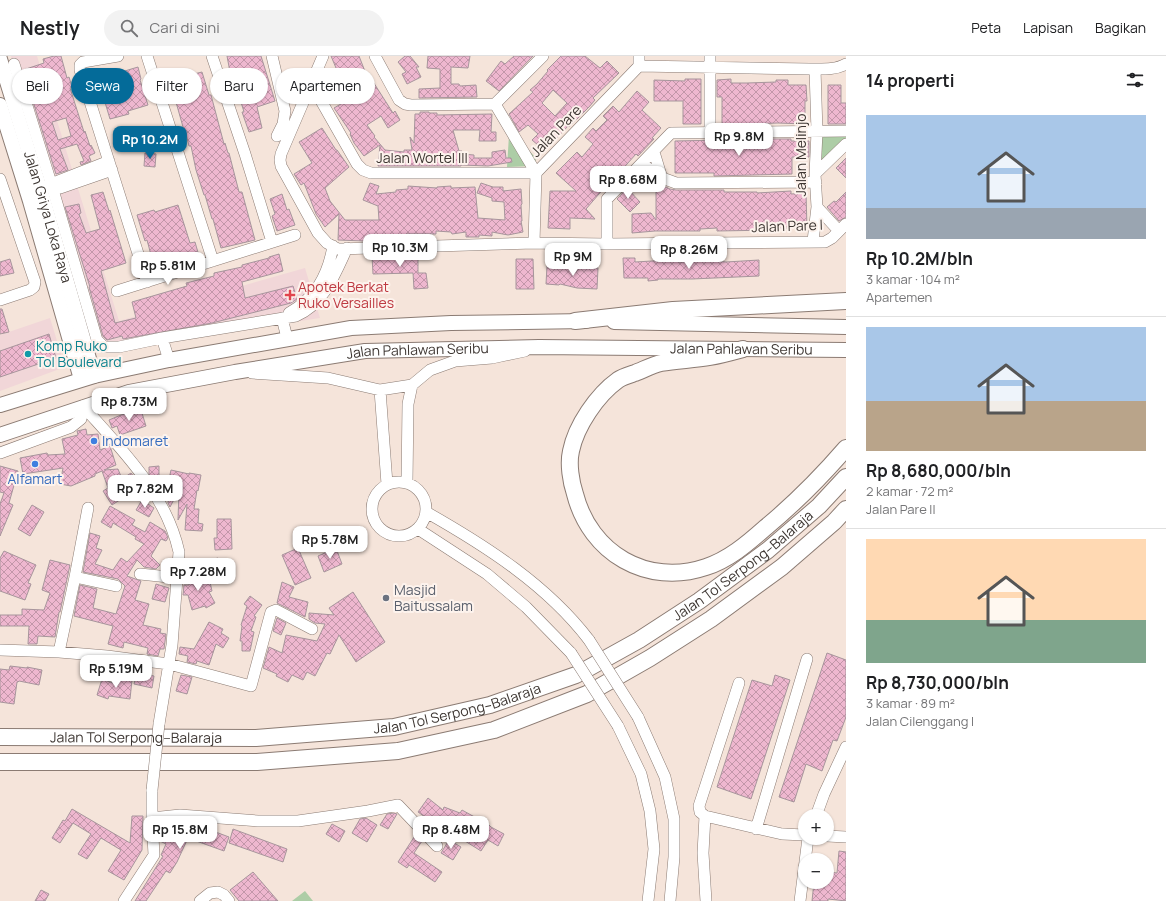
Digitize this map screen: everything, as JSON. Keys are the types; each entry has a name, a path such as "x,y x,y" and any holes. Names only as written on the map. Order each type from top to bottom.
{"highway":[{"path":"575,321 673,310 846,301"},
{"path":"743,349 709,357 660,363 618,380 595,402 580,426 571,452 571,482 578,506 591,531 608,550 632,565 657,573 681,573 706,568 727,558 762,531 829,468 846,448"},
{"name":"Jalan Tol Serpong–Balaraja","path":"0,737 256,738 394,727 490,705 576,675 639,640 699,601 768,550 819,506 846,477"},
{"name":"Jalan Tol Serpong–Balaraja","path":"0,762 257,762 398,751 494,730 586,694 650,658 711,619 782,566 834,522 846,509"}],"main road":[{"name":"Jalan Griya Loka Raya","path":"0,59 40,190 88,378"},
{"name":"Jalan Griya Loka Raya","path":"0,105 40,190"},
{"name":"Jalan Pahlawan Seribu","path":"0,405 88,378 169,360 241,348 287,338 351,328 452,323 575,321 846,327"},
{"name":"Jalan Pahlawan Seribu","path":"0,435 83,406 129,392 235,372 365,351 539,348 846,350"}],"street":[{"path":"118,56 83,62 80,65 80,70 146,282"},
{"path":"147,56 213,261"},
{"path":"212,56 245,154 272,242"},
{"path":"272,56 285,110 283,124 278,136"},
{"path":"318,68 323,56"},
{"path":"375,56 400,100 406,104 419,105 495,104 542,56"},
{"path":"639,61 710,61 815,69 841,67 846,64"},
{"name":"Jalan Pare","path":"534,243 536,173 639,61"},
{"path":"710,61 710,132"},
{"path":"14,64 40,190 97,340 104,348 296,316 306,312 316,302 330,283 347,248"},
{"name":"Jalan Melinjo","path":"813,241 817,207 815,69"},
{"path":"282,318 306,301 322,282 331,257 333,246 327,243 318,233 281,166 281,154 302,104"},
{"name":"Jalan Wortel III","path":"323,104 357,164 363,170 370,173 536,173"},
{"path":"495,104 536,173"},
{"path":"607,244 607,200 671,133 846,131"},
{"path":"642,164 665,179 676,183 816,178 846,144"},
{"path":"654,152 661,175"},
{"path":"40,190 60,188 110,166"},
{"path":"0,179 35,282 34,287 30,290 0,300"},
{"path":"817,207 841,233"},
{"name":"Jalan Pare I","path":"333,246 338,249 534,243 607,244 825,242 841,233"},
{"path":"117,291 295,235"},
{"path":"282,318 287,338"},
{"path":"162,338 169,360"},
{"path":"235,372 328,378 380,390 412,385 430,370 455,361 492,358 539,348"},
{"path":"407,483 408,404 412,385"},
{"path":"380,390 387,484"},
{"path":"0,453 71,427 81,419 83,406"},
{"path":"83,406 136,466 164,509 177,540 179,552 172,645 159,724 152,790 154,855 124,901"},
{"path":"400,481 416,487 422,494 426,503 426,512 418,529 410,534 392,536 383,531 376,524 372,516 372,506 377,493 387,484 400,481"},
{"path":"59,652 88,508"},
{"path":"426,512 465,534 512,567 557,604 577,624 589,640 638,717 665,776 674,819 674,857 670,901"},
{"path":"418,529 486,574 526,608 571,653 618,726 641,774 650,811 654,850 648,901"},
{"path":"140,574 178,578"},
{"path":"75,577 116,586"},
{"path":"0,650 59,652 107,656 169,664 252,686 271,612 276,610 312,630"},
{"path":"756,829 807,659"},
{"path":"739,683 699,806 700,812 705,816 756,829 782,834 798,835"},
{"path":"819,809 846,747"},
{"path":"152,818 180,815 258,821 298,821 398,805 437,846"},
{"path":"705,816 703,853 706,901"},
{"path":"834,836 846,837"},
{"path":"800,901 807,845"},
{"path":"200,901 210,893 218,892 224,895 229,901"}],"shaded area":[{"path":"11,56 37,56 41,68 14,68"},
{"path":"25,104 52,104 119,321 305,268 320,318 97,352"},
{"path":"50,318 65,367 0,391 0,335"}],"green space":[{"path":"513,133 536,158 535,166 507,167 509,135"},
{"path":"846,133 846,143 817,171 818,134"},
{"path":"305,891 313,901 292,901"}],"building":[{"path":"61,56 67,78 69,77 71,84 71,104 75,104 84,132 85,131 90,146 91,145 95,153 89,156 91,161 81,165 80,162 84,161 77,144 60,149 68,170 56,174 34,104 63,104 63,68 29,68 44,63 43,59","holes":["66,118 71,136 58,140 52,122"]},
{"path":"227,56 261,56 265,68 229,68"},
{"path":"331,56 359,56 364,68 336,68"},
{"path":"405,56 410,56 419,67 416,67 421,77 407,84 402,74 406,72 398,62"},
{"path":"428,56 470,56 468,68 451,67 451,84 459,84 460,86 476,85 477,97 419,98 419,89 440,88 440,69 427,68"},
{"path":"514,56 533,56 499,91 486,81 501,61 505,64"},
{"path":"561,56 585,56 600,68 607,61 619,73 593,98 595,100 589,107 569,127 568,126 545,151 532,140 538,134 528,125 519,132 509,114 533,92 530,90 537,84 548,71 547,70","holes":["553,90 567,103 555,116 542,103"]},
{"path":"138,67 141,79 142,104 148,105 128,111 129,114 110,119 106,104 134,104 134,68"},
{"path":"202,72 210,95 210,104 213,104 224,144 225,143 229,153 239,192 242,192 255,240 221,248 213,219 196,170 191,146 189,146 177,104 202,104"},
{"path":"268,78 275,101 268,103"},
{"path":"685,79 701,79 701,124 683,124 683,101 654,101 654,80 685,81"},
{"path":"731,79 731,83 776,82 776,80 788,80 788,85 806,85 807,101 805,101 805,124 778,123 722,125 722,97 717,97 717,80"},
{"path":"375,85 393,113 395,111 400,120 388,128 381,116 367,125 375,136 374,137 385,150 404,152 404,150 412,150 410,137 414,143 415,114 420,114 420,112 429,112 437,113 437,115 492,114 491,132 496,132 496,141 479,141 480,130 453,130 459,151 462,151 462,154 474,155 474,158 492,158 492,152 505,150 506,158 511,158 512,162 488,166 378,166 380,145 364,156 354,143 350,134 351,133 334,108 341,104 375,104"},
{"path":"828,85 841,85 841,103 846,103 846,124 828,124"},
{"path":"637,91 649,102 642,110 661,128 652,138 654,139 638,156 636,154 619,173 618,172 586,209 595,219 570,218 570,229 548,228 550,191 576,191 556,173 577,152 582,157 593,144 585,137 593,128 596,131 607,120 603,116 613,106 619,112"},
{"path":"242,104 266,104 257,107 262,128 249,132 242,112 244,112"},
{"path":"322,128 349,167 325,188 330,201 345,220 379,220 378,206 363,200 370,183 379,186 376,194 408,189 408,186 437,188 451,186 451,188 475,187 478,218 505,220 504,202 492,201 492,198 477,193 481,183 493,187 503,187 503,191 521,189 521,221 523,232 508,235 492,232 492,236 479,235 479,237 466,237 466,232 452,234 451,232 436,231 436,234 406,234 405,240 390,238 364,241 338,240 339,214 325,227 316,214 304,183 301,185 294,174 312,163 299,142"},
{"path":"770,139 809,141 809,157 792,157 792,174 714,176 714,173 675,173 675,141 770,141"},
{"path":"145,153 156,154 155,167 144,166"},
{"path":"846,158 846,178 836,168"},
{"path":"656,187 666,187 676,190 724,190 724,192 757,193 791,191 791,194 806,193 807,228 717,231 717,228 700,229 700,231 655,231 632,233 632,214 651,213 656,220"},
{"path":"627,188 640,202 630,212 617,199"},
{"path":"103,192 126,263 101,271 115,323 136,318 132,302 187,286 186,283 214,276 214,273 242,267 242,265 279,254 283,271 242,282 245,298 293,286 297,299 291,303 212,323 123,339 122,336 107,340 103,336 90,287 65,207 79,204 81,213 79,214 86,233 100,229 91,195"},
{"path":"846,192 846,217 839,221 827,207 834,201 836,202"},
{"path":"282,194 287,210 289,209 295,225 277,231 272,216 275,214 270,199"},
{"path":"178,205 190,243 195,242 199,256 155,270 147,240 145,241 137,215 154,210 155,212"},
{"path":"418,254 418,273 426,273 428,288 414,289 413,273 373,274 372,256"},
{"path":"623,258 635,258 635,262 669,260 680,262 704,260 726,262 759,260 759,276 658,279 648,281 648,278 624,278"},
{"path":"10,259 14,273 0,276 0,262"},
{"path":"516,259 533,259 534,289 516,289"},
{"path":"547,266 578,269 578,267 598,268 597,289 577,288 560,284 546,284"},
{"path":"0,309 2,309 9,332 0,334"},
{"name":"Komp Ruko Tol Boulevard","path":"49,334 56,358 0,377 0,351"},
{"path":"141,410 146,426 120,435 117,426 112,428 109,420"},
{"path":"86,429 87,435 98,434 100,450 110,446 116,465 104,470 118,469 122,479 131,473 146,493 136,499 132,492 112,505 103,491 108,488 102,471 95,474 95,476 71,486 60,484 63,468 23,474 20,458 47,453 48,455 65,454 62,439 78,435 77,431"},
{"path":"0,466 18,471 9,503 13,505 0,536 0,504 4,493 0,492"},
{"path":"159,466 159,476 151,477 149,474 149,467"},
{"path":"171,470 201,475 194,509 199,509 198,523 203,524 202,531 185,530 187,504 178,520 179,490 170,507 168,503"},
{"path":"142,500 154,508 149,517 136,510"},
{"path":"32,505 44,512 30,536 18,529"},
{"path":"110,506 135,520 132,525 145,532 150,522 165,531 168,538 166,541 161,539 151,556 160,565 156,569 144,567 137,560 127,576 141,581 135,600 149,604 143,625 161,629 160,633 166,634 164,649 160,649 158,656 147,654 148,648 124,642 123,648 108,644 113,626 74,616 80,585 97,589 93,608 116,614 125,586 118,579 83,572 90,533 100,536 96,548 102,550 95,564 113,570 121,558 127,562 144,544 135,539 136,537 113,523 111,528 101,522"},
{"path":"217,519 231,519 232,549 215,550 214,538 217,538"},
{"path":"298,548 311,578 295,585 282,555"},
{"path":"336,548 342,564 324,572 318,556"},
{"path":"4,551 36,565 28,583 31,584 25,600 0,591 0,558"},
{"path":"218,558 221,567 213,569 210,560"},
{"path":"50,560 70,565 55,637 38,636 37,644 28,644 29,626 0,626 0,615 22,615 22,609 44,610 50,593 42,590"},
{"path":"191,569 201,570 199,585 210,582 212,591 209,592 215,603 206,608 205,606 192,610 188,595 183,595 184,585 189,585"},
{"path":"282,582 294,587 289,597 308,602 305,617 277,603"},
{"path":"156,584 169,588 165,602 152,599"},
{"path":"353,592 385,642 356,662 339,635 330,654 327,653 315,676 307,672 303,680 292,675 288,682 276,676 277,674 263,668 269,647 282,653 286,635 317,641 325,624 315,623 309,619 309,613 334,615 329,608"},
{"path":"250,596 262,605 254,616 256,617 251,631 254,632 250,651 242,651 242,641 240,641 241,625 247,606 244,604"},
{"path":"277,618 286,623 281,635 273,631"},
{"path":"209,622 223,629 221,633 229,638 223,648 216,644 209,665 197,661 196,664 187,662 188,656 179,654 180,647 194,649"},
{"path":"827,653 846,660 846,717 837,741 833,740 822,771 806,764 794,802 779,797"},
{"path":"10,666 42,670 39,685 19,681 17,682 14,704 0,702 0,669 9,670"},
{"path":"137,673 154,676 152,688 134,684"},
{"path":"181,675 192,677 187,694 176,691"},
{"path":"775,675 790,680 751,799 717,787 752,680 772,686"},
{"path":"119,678 132,680 130,699 109,696 108,699 97,695 102,679 118,685"},
{"path":"428,798 443,810 444,807 460,813 462,810 480,820 482,818 491,827 504,834 498,846 488,840 481,851 465,841 469,833 452,823 447,834 430,827 432,822 418,812"},
{"path":"72,809 130,843 132,816 143,816 142,850 124,880 108,871 121,850 101,838 87,859 78,854 91,834 73,823 60,843 52,838"},
{"path":"387,814 397,814 388,829 380,825"},
{"path":"366,818 377,825 367,842 352,833 360,819"},
{"path":"180,822 205,828 229,837 224,851 188,838 170,873 166,871 146,901 135,901 163,856 161,855 166,844 160,841 164,833 166,834 170,823"},
{"path":"332,824 345,831 339,842 326,834"},
{"path":"233,829 287,849 283,862 229,843"},
{"path":"416,834 422,841 414,853 442,872 435,882 409,865 407,868 398,862"},
{"path":"449,840 461,847 453,860 441,853"},
{"path":"839,851 846,852 846,901 828,899 828,901 812,901 813,889 834,889 834,873 837,873"},
{"path":"253,872 278,901 239,901 230,890"},
{"path":"41,890 49,894 45,901 35,901"}],"place":[{"name":"Apotek Berkat Ruko Versailles","path":"290,295"},
{"name":"Komp Ruko Tol Boulevard","path":"28,354"},
{"name":"Indomaret","path":"94,441"},
{"name":"Alfamart","path":"35,464"},
{"name":"Masjid Baitussalam","path":"386,598"}]}
